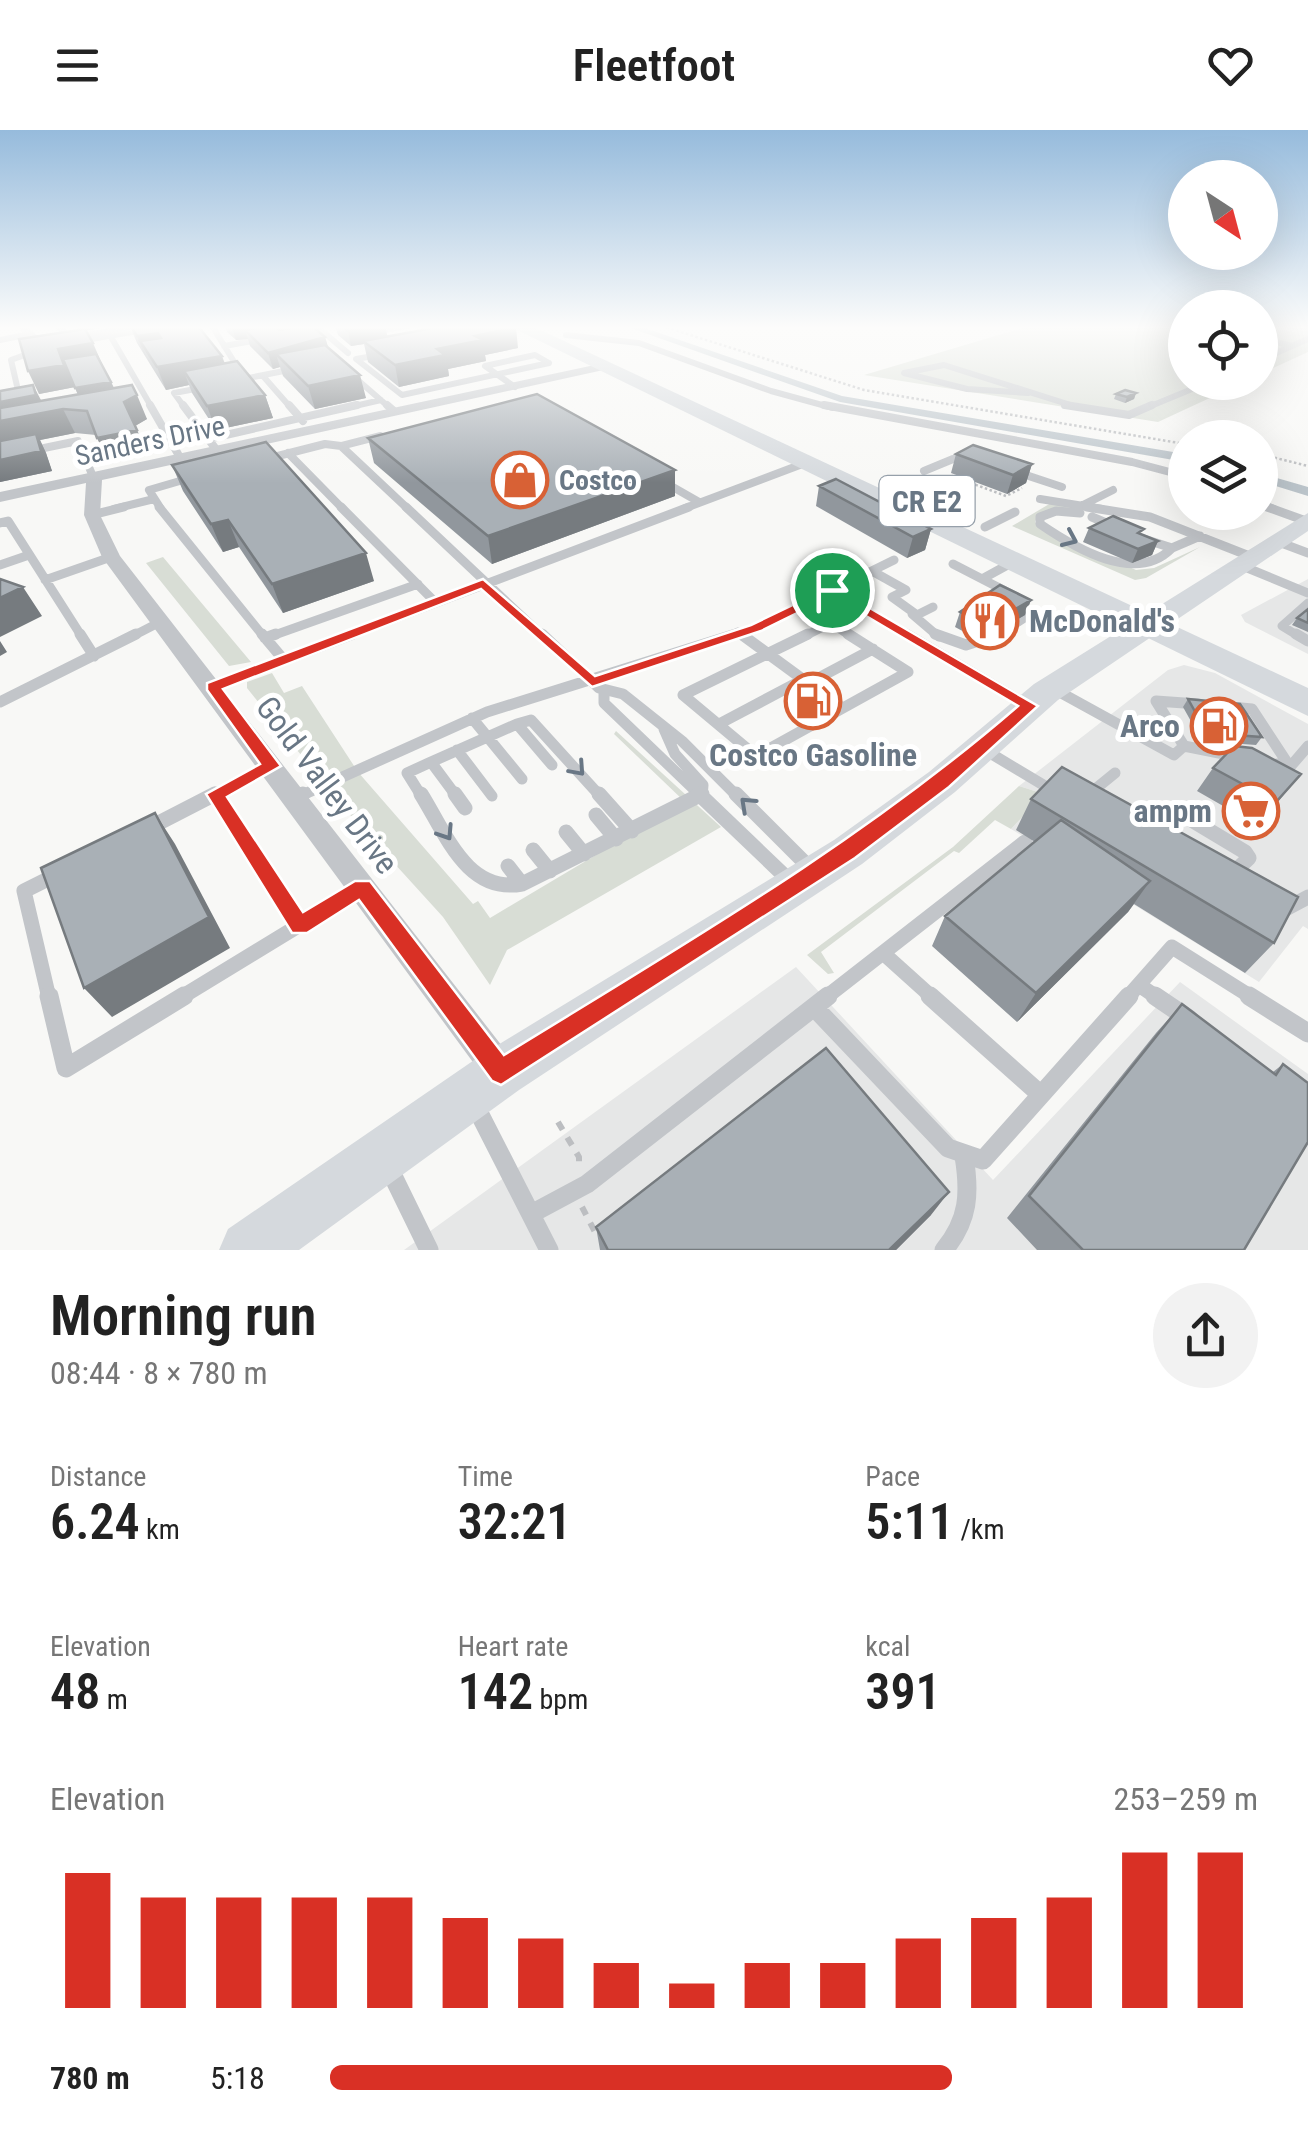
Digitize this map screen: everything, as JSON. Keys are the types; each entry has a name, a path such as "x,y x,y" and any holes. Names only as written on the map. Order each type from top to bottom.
{"main road":[{"name":"CR E2","path":"630,378 1013,562 1308,675"},
{"name":"CR E2","path":"657,378 984,527 1308,703"},
{"path":"249,1250 485,1083 805,880 942,782 1040,697 1307,520"}],"street":[{"name":"Sanders Drive","path":"0,497 557,378"},
{"name":"Gold Valley Drive","path":"94,480 92,515 112,557 362,887 485,1083"}],"lane":[{"path":"0,403 20,399 15,378"},
{"path":"134,378 182,461"},
{"path":"227,382 249,378"},
{"path":"264,378 311,430"},
{"path":"356,378 394,411"},
{"path":"381,378 421,405"},
{"path":"402,395 478,378"},
{"path":"501,378 513,390"},
{"path":"736,378 859,415 1168,472"},
{"path":"923,378 967,388 1028,393"},
{"path":"983,378 1067,406 1130,415 1168,399"},
{"path":"210,386 174,393 218,452"},
{"path":"128,403 146,399"},
{"path":"208,439 381,400"},
{"path":"256,461 396,432"},
{"path":"0,458 78,442 94,480"},
{"path":"262,442 273,457"},
{"path":"341,446 483,584 592,682 604,692 623,694 663,727 805,880"},
{"path":"288,453 435,602"},
{"path":"924,472 953,459 979,461"},
{"path":"212,687 805,462"},
{"path":"996,464 1062,488"},
{"path":"204,474 152,487 154,499 172,528 283,659"},
{"path":"651,474 699,502"},
{"path":"1082,506 1113,490"},
{"path":"1040,498 1082,506 1093,515 1172,548"},
{"path":"92,515 154,499"},
{"path":"1278,510 1307,520"},
{"path":"1200,536 1172,548 1147,567 1130,566 1046,528 1039,519 1056,511 1150,517 1200,536 1308,593"},
{"path":"984,527 1015,512"},
{"path":"0,524 8,521 94,656"},
{"path":"1276,541 1308,553"},
{"path":"0,564 30,555"},
{"path":"45,580 112,557"},
{"path":"294,798 472,718 738,632 894,560"},
{"path":"982,579 1013,562"},
{"path":"872,571 906,590 892,598 922,627 964,648 978,646 1029,615 1025,603 952,564"},
{"path":"265,638 418,584"},
{"path":"832,590 1040,697 1174,754 1184,746 1299,762"},
{"path":"1308,603 1282,626 1308,641"},
{"path":"912,614 933,607"},
{"path":"0,702 162,620"},
{"path":"831,622 908,672 756,756 683,695 769,653 831,622"},
{"path":"738,632 842,708"},
{"path":"719,724 873,649"},
{"path":"604,692 604,703 702,797 805,880"},
{"path":"1184,746 1156,701 1252,708 1299,762"},
{"path":"472,718 522,780"},
{"path":"632,832 531,720 407,773 474,876 505,887 522,884 632,832 702,797"},
{"path":"517,724 552,765"},
{"path":"663,727 676,754 703,785 702,797"},
{"path":"1299,762 1308,746"},
{"path":"981,748 1090,813"},
{"path":"456,750 492,796"},
{"path":"431,762 465,808"},
{"path":"128,838 272,766"},
{"path":"1076,804 1116,773"},
{"path":"216,794 299,926"},
{"path":"1150,849 1134,839 1170,812 1180,813 1239,847 1249,858 1217,889"},
{"path":"596,816 616,839"},
{"path":"566,832 584,854"},
{"path":"531,1214 580,1188 1025,842"},
{"path":"533,850 550,871"},
{"path":"76,865 24,891 66,1068 362,887"},
{"path":"508,866 522,884"},
{"path":"1270,912 1306,902"},
{"path":"814,1007 948,1148 984,1160 1172,947 1308,1033"},
{"path":"883,953 1040,1094"},
{"path":"1139,985 1200,1026"},
{"path":"485,1083 531,1214 550,1250"},
{"path":"383,1154 428,1250"},
{"path":"944,1250 959,1234 972,1202 964,1156"}],"path":[{"path":"827,378 864,390 1168,441"},
{"path":"1278,458 1308,466"},
{"path":"950,474 1006,496 1030,484"},
{"path":"948,500 974,484"},
{"path":"558,1122 579,1157 582,1214 599,1239 614,1227"}],"shaded area":[{"path":"884,378 1168,378 1168,400 1205,400 1158,422"},
{"path":"1051,503 1084,510 1038,515 1035,522 1040,527 1136,570 1154,568 1200,547 1146,578 1135,580 1012,526"},
{"path":"163,557 251,662 229,666 146,563"},
{"path":"1308,579 1308,654 1245,622 1241,615"},
{"path":"1184,665 1215,673 1308,724 1308,929 1303,926 1259,982 1011,829 1044,794 1019,786 1168,670"},
{"path":"272,673 284,693 302,686 358,772 473,904 478,901 490,918 685,802 614,734 616,731 721,827 507,950 490,985 443,917 343,807 247,688 247,682"},
{"path":"1019,786 1044,794 1011,829 995,820 959,853 954,851 821,952 834,973 828,974 807,955 953,847"},
{"path":"796,967 993,1180 1180,982 1308,1074 1308,1250 404,1250"}],"building":[{"path":"71,378 109,378 111,382 75,388"},
{"path":"189,378 251,378 265,395 207,406"},
{"path":"300,378 345,378 308,386"},
{"path":"33,385 36,395 0,402 0,391"},
{"path":"132,385 137,395 124,402 137,430 97,438 87,411 63,409 0,421 0,408"},
{"path":"1125,390 1136,393 1127,397 1116,394"},
{"name":"Costco","path":"537,394 675,470 488,536 368,438"},
{"path":"36,434 41,451 0,460 0,441"},
{"path":"266,442 366,553 272,584 228,520 211,524 172,465"},
{"path":"973,445 1032,464 1013,475 956,454"},
{"path":"836,479 931,529 913,537 819,486"},
{"path":"1113,516 1144,529 1138,533 1158,541 1138,549 1089,528"},
{"path":"0,579 23,587 0,598"},
{"path":"1000,585 1031,600 986,626 960,612"},
{"path":"1308,609 1308,623 1297,618"},
{"path":"1188,699 1240,704 1262,737 1207,733"},
{"path":"1234,746 1252,748 1301,774 1276,802 1213,768"},
{"path":"1062,767 1298,897 1274,943 1031,799"},
{"path":"155,813 209,917 84,988 41,868"},
{"path":"1061,820 1150,881 1036,993 945,916"},
{"path":"1182,1004 1276,1075 1283,1064 1308,1083 1308,1142 1244,1250 1083,1250 1029,1196"},
{"path":"826,1048 949,1192 889,1250 608,1250 596,1227"}],"waterway":[{"path":"780,378 840,399 1168,455"},
{"path":"1278,483 1308,492"}],"place":[{"name":"Costco","path":"520,480"},
{"name":"McDonald's","path":"990,621"},
{"name":"Costco Gasoline","path":"813,701"},
{"name":"Arco","path":"1219,726"},
{"name":"ampm","path":"1251,811"}],"route":[{"path":"483,584 592,682 756,628 832,590 1030,706 942,782 848,852 501,1072 362,887 299,926 216,794 272,766 212,687 483,584"}]}
